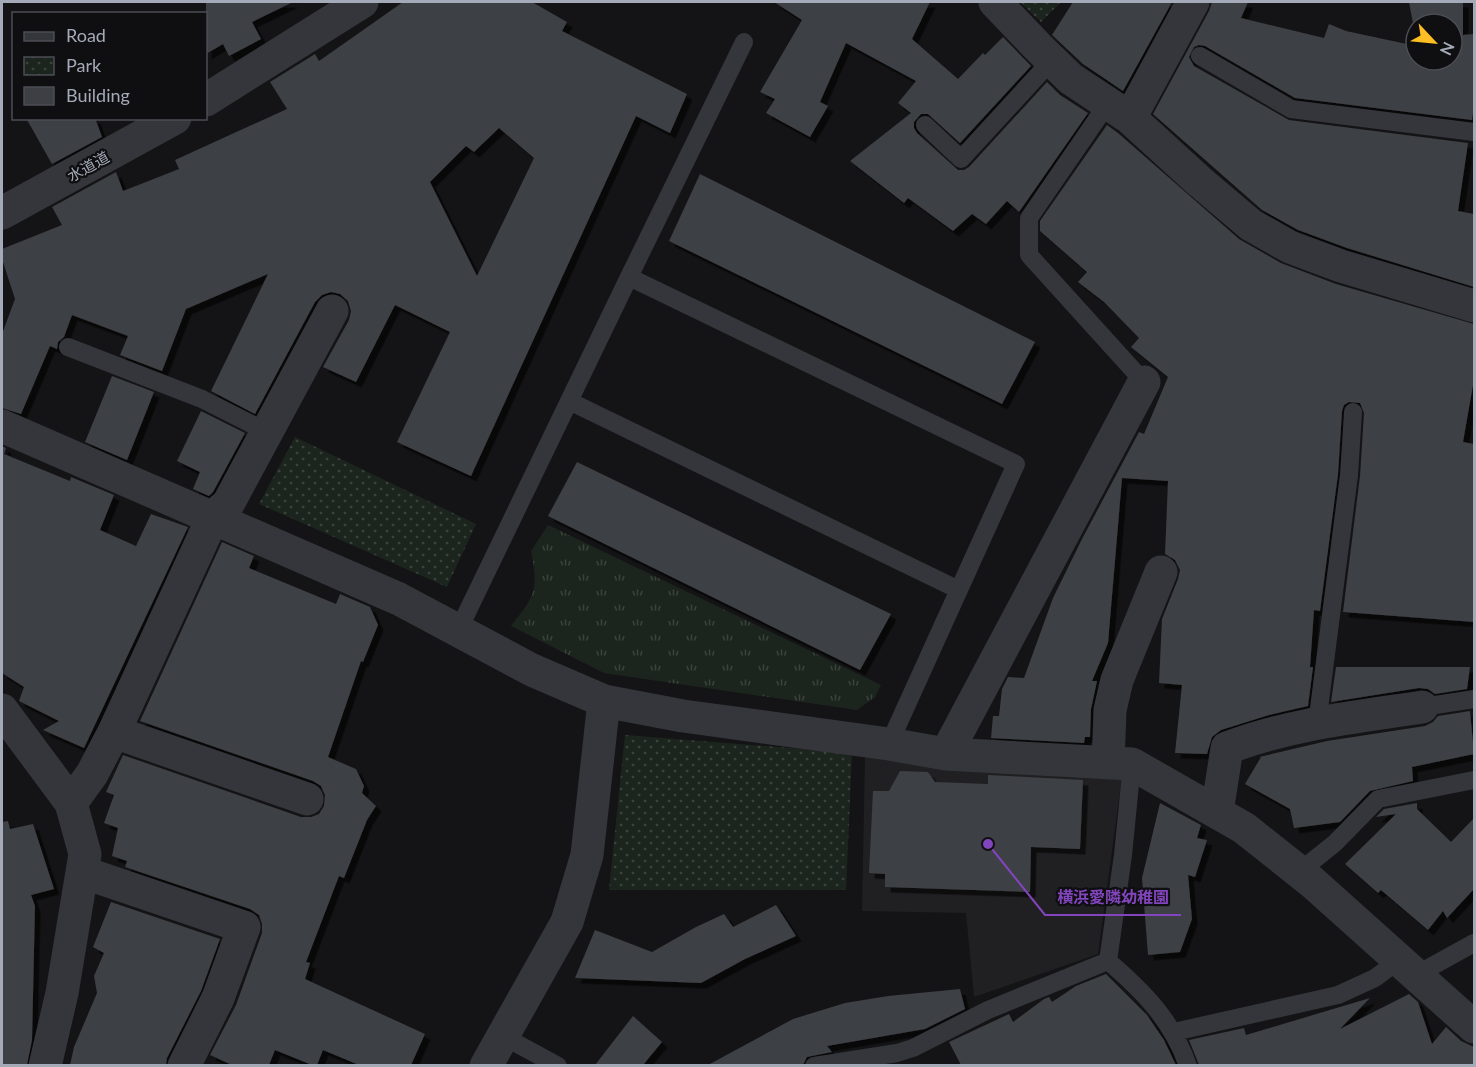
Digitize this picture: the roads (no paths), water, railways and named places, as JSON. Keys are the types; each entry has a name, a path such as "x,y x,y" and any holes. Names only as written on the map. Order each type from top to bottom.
{"street":[{"path":"207,99 363,2"},
{"path":"996,2 1071,79 1119,110 1251,225 1290,247 1341,266 1474,306"},
{"path":"1119,110 1193,2"},
{"name":"水道道","path":"2,213 171,120"},
{"path":"71,802 92,774 114,732 213,517 228,504 332,311"},
{"path":"946,754 1144,382"},
{"path":"2,426 399,599 531,670 604,701 683,716 946,754 1120,763 1244,828 1299,872 1474,1027"},
{"path":"1120,763 1110,710 1117,680 1161,572"},
{"path":"486,1065 567,922 587,855 604,701"},
{"path":"1217,812 1227,748 1258,736 1422,707"},
{"path":"7,727 71,802 85,854 62,993 45,1065"},
{"path":"114,732 307,800"},
{"path":"82,872 243,927 218,998 184,1065"}],"lane":[{"path":"458,631 744,42"},
{"path":"1200,56 1291,109 1474,132"},
{"path":"925,124 961,159 1052,60"},
{"path":"1119,110 1029,218 1029,255 1144,382"},
{"path":"629,276 1016,464 889,744"},
{"path":"68,347 202,399 267,432"},
{"path":"569,401 959,590"},
{"path":"1317,724 1349,475 1353,412"},
{"path":"1422,707 1474,699"},
{"path":"1108,961 1123,855 1120,763"},
{"path":"1299,872 1335,843 1378,799 1474,780"},
{"path":"1174,1032 1338,995 1375,978 1474,943"},
{"path":"1108,961 1147,997 1174,1032 1188,1065"},
{"path":"814,1065 897,1053 913,1048 988,1010 1108,961"},
{"path":"503,1036 558,1065"},
{"path":"906,1065 913,1048"}],"place":[{"name":"横浜愛隣幼稚園","path":"988,844"}]}
